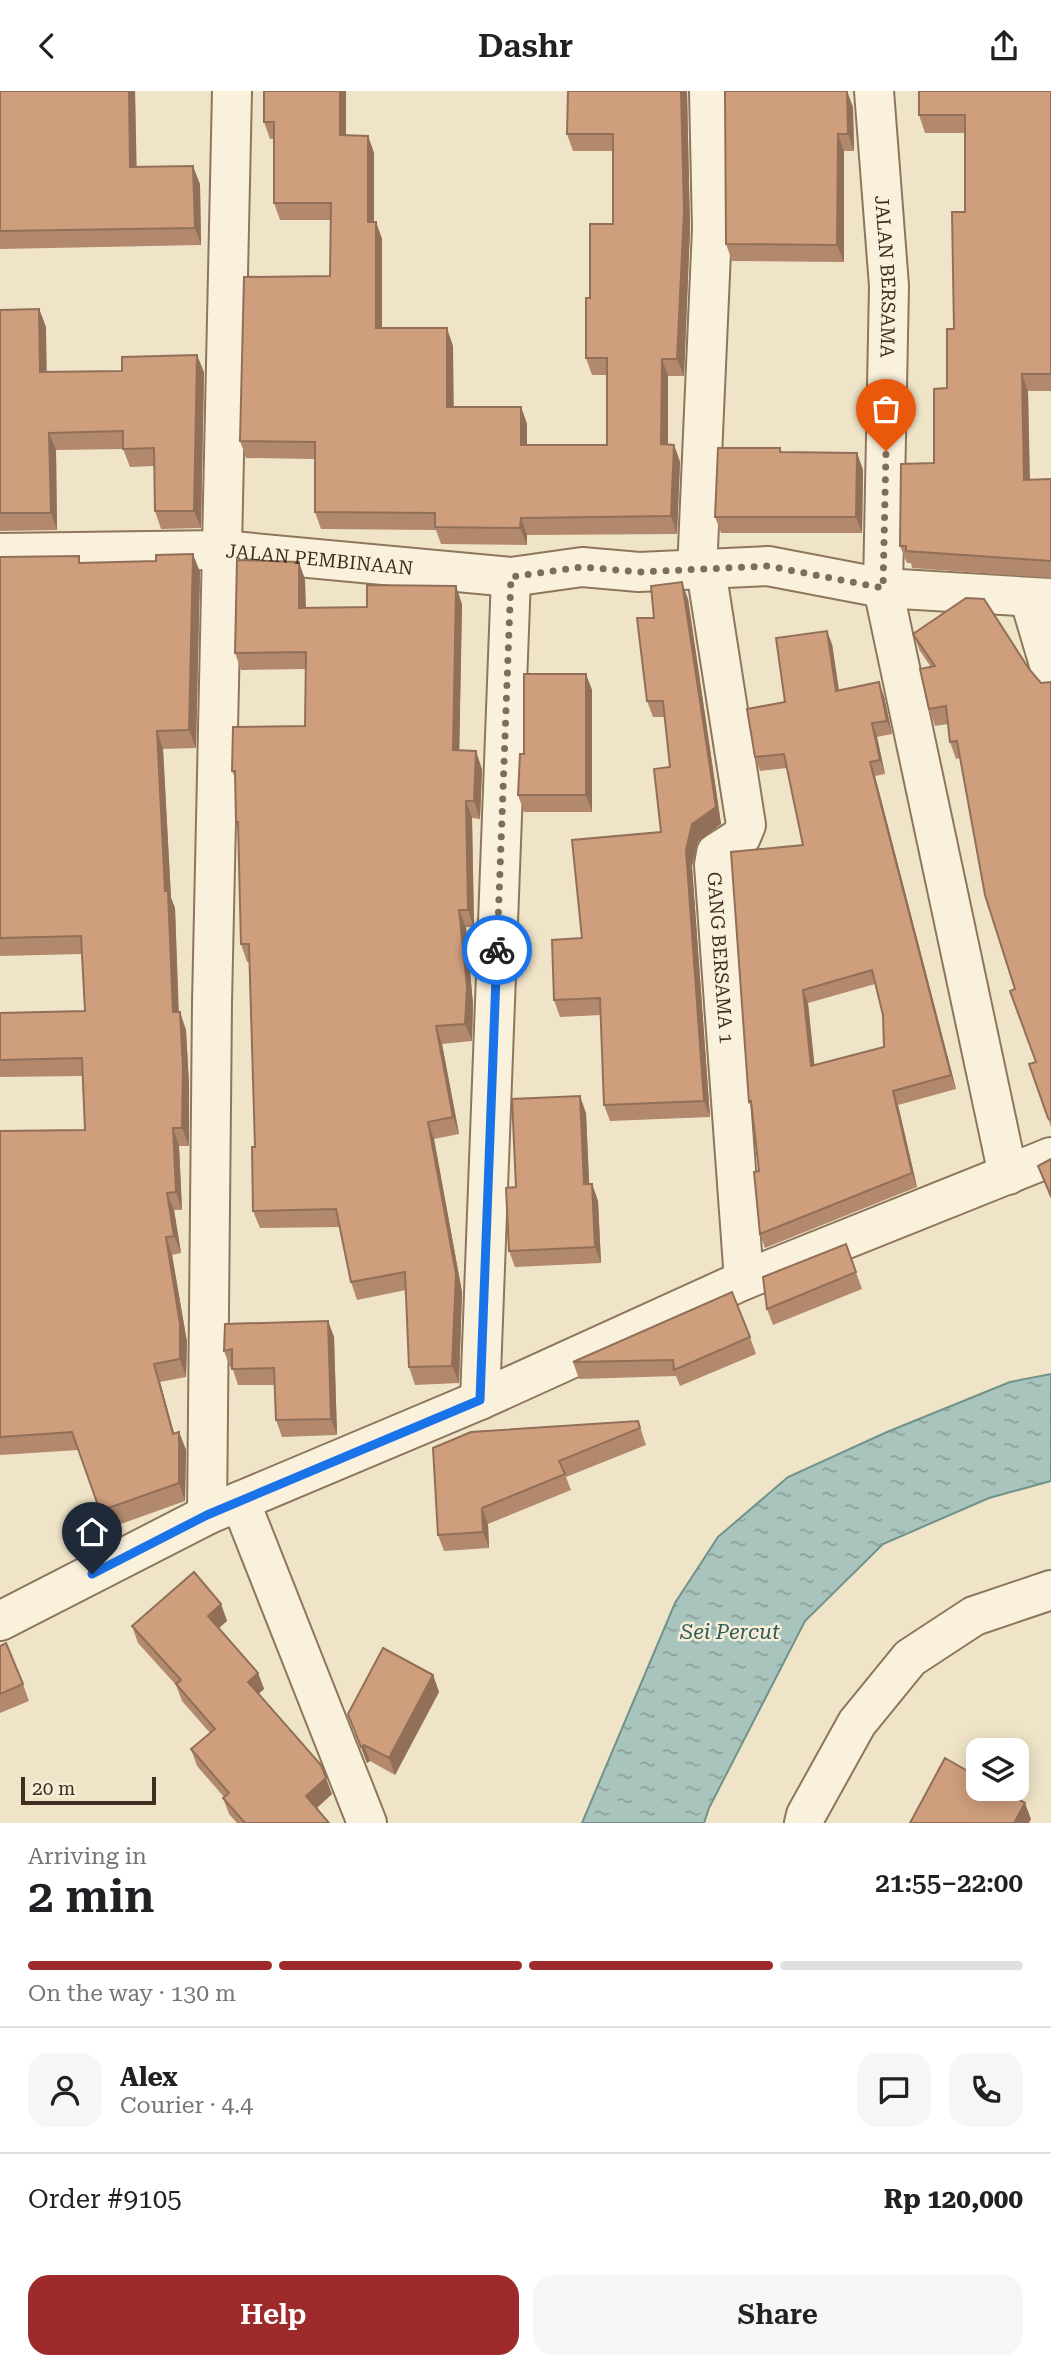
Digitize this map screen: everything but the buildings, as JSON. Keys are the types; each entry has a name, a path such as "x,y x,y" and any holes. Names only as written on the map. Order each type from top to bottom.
{"street":[{"path":"232,91 212,990 223,1508 367,1823"},
{"name":"GANG BERSAMA 1","path":"709,91 712,229 701,570 746,825 741,837 716,853 714,865 744,1280"},
{"name":"JALAN BERSAMA","path":"874,91 890,286 883,588 1008,1175"},
{"name":"JALAN PEMBINAAN","path":"0,553 222,550 511,577 582,567 639,572 768,566 883,588 1040,598"},
{"path":"480,1400 511,577"},
{"path":"1040,598 1051,671"},
{"path":"0,1621 223,1508 480,1400 744,1280 1051,1157"},
{"path":"804,1823 857,1723 911,1658 974,1616 1051,1590"}],"water":[{"name":"Sei Percut","path":"1051,1374 1051,1481 989,1498 883,1544 805,1621 709,1808 704,1823 582,1823 675,1603 718,1537 788,1477 887,1432 1010,1382"}],"way so far":[{"path":"497,950 511,577 582,567 639,572 768,566 883,588 886,451"}],"route":[{"path":"92,1574 207,1515 480,1400 497,950"}]}
